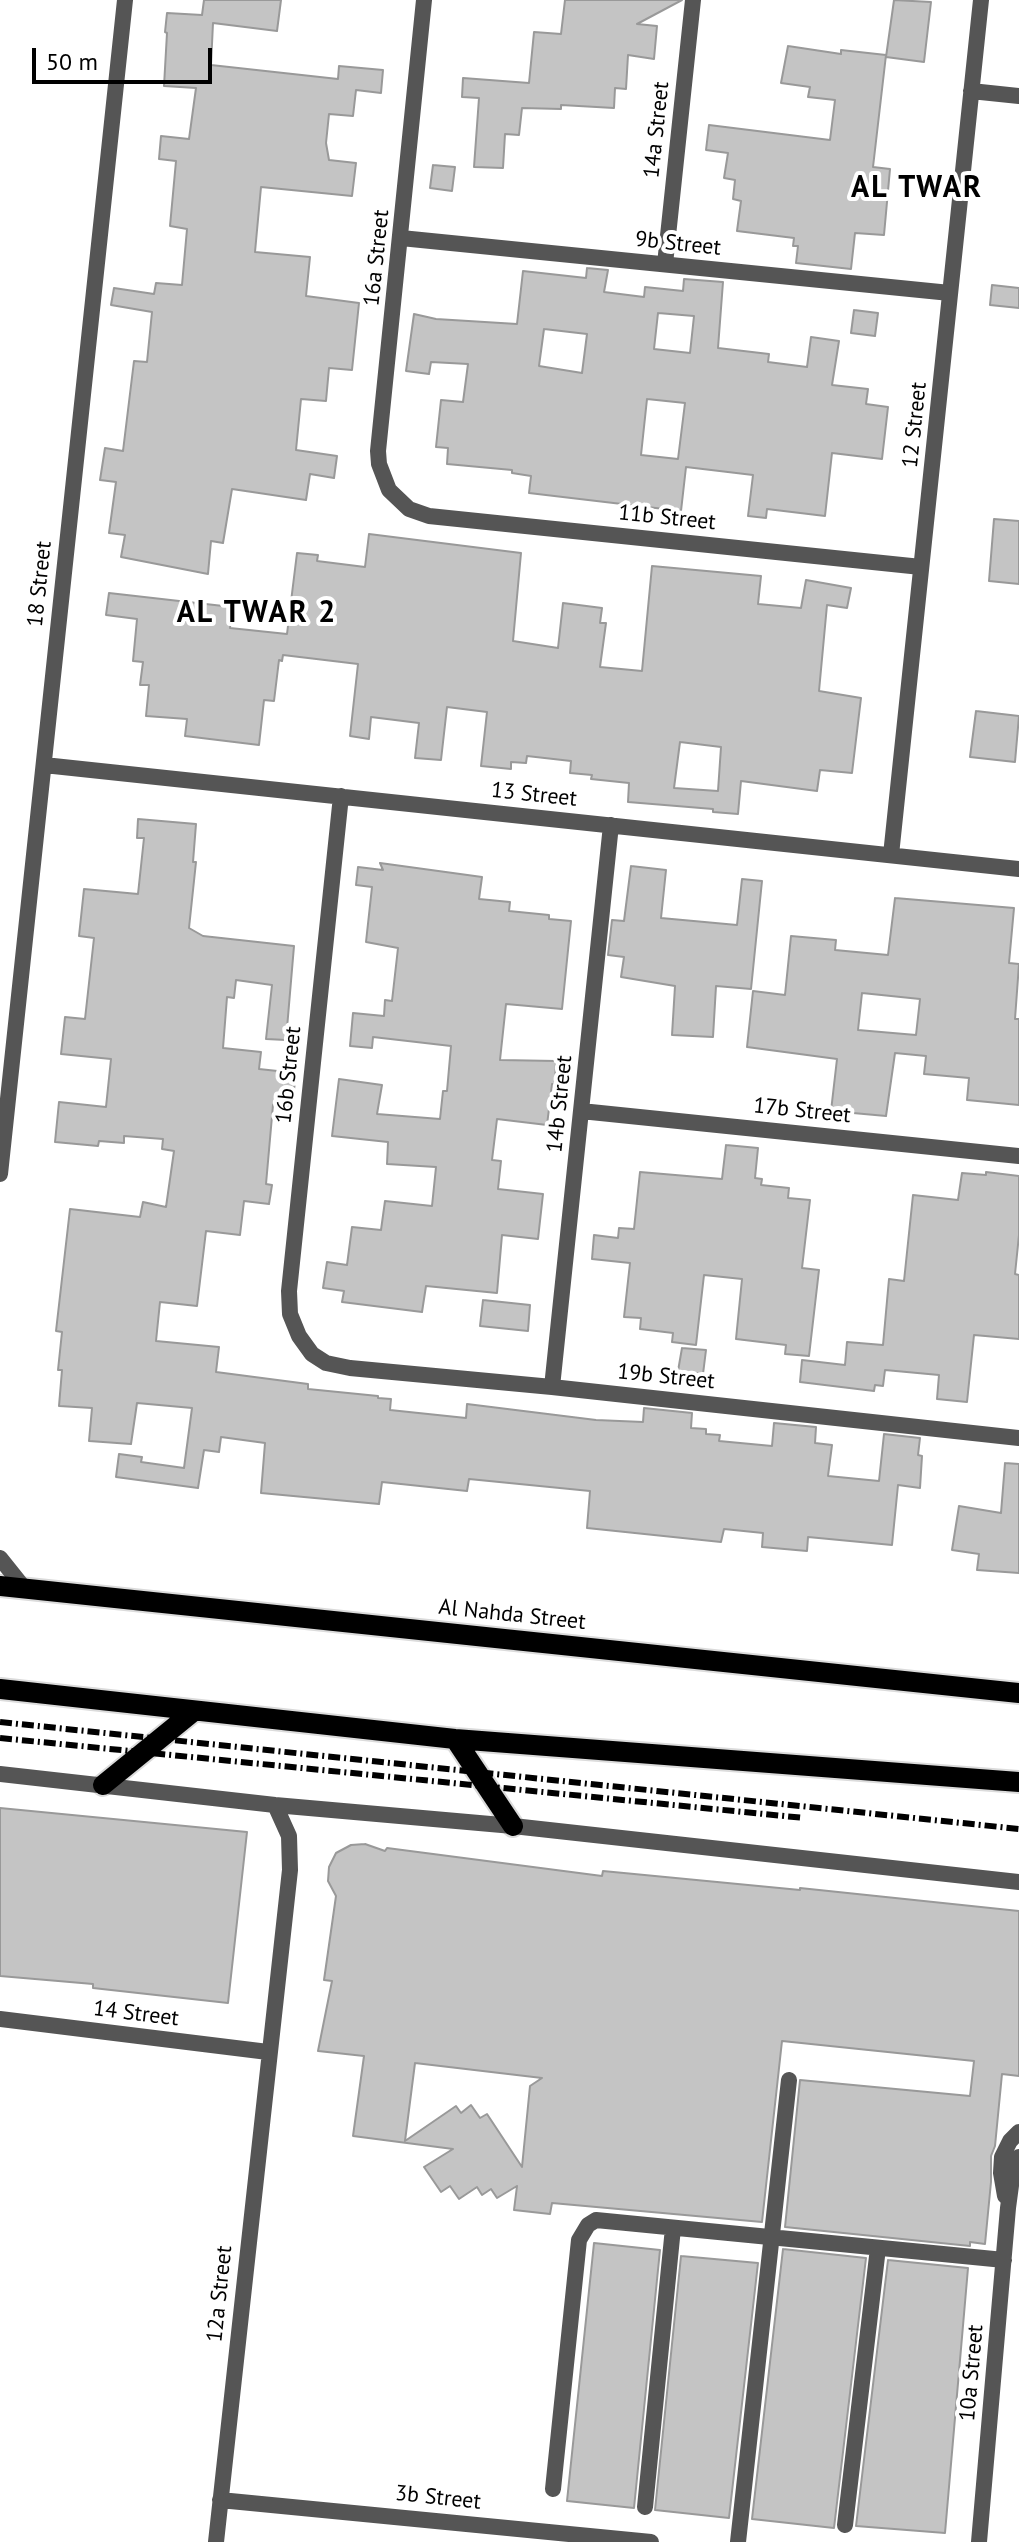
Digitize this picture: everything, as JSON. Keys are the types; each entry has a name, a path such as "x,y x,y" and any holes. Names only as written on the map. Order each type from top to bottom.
{"main road":[{"name":"Al Nahda Street","path":"0,1586 1019,1693"},
{"path":"0,1689 455,1739 1019,1782"},
{"path":"103,1785 194,1711"},
{"path":"455,1739 513,1826"}],"street":[{"name":"18 Street","path":"0,1174 125,0"},
{"name":"16a Street","path":"409,509 389,490 379,464 378,451 424,0"},
{"name":"14a Street","path":"665,264 693,0"},
{"name":"12 Street","path":"891,855 981,0"},
{"path":"971,91 1019,96"},
{"name":"9b Street","path":"401,238 950,293"},
{"name":"11b Street","path":"409,509 429,516 921,567"},
{"name":"13 Street","path":"44,765 1019,869"},
{"name":"16b Street","path":"312,1354 299,1336 290,1314 289,1291 341,796"},
{"name":"14b Street","path":"552,1387 611,825"},
{"name":"17b Street","path":"581,1111 1019,1156"},
{"name":"19b Street","path":"312,1354 326,1363 350,1368 1019,1438"},
{"path":"0,1558 24,1588"},
{"path":"0,1774 1019,1882"},
{"name":"12a Street","path":"216,2542 291,1853 289,1836 275,1805"},
{"name":"14 Street","path":"0,2019 268,2052"},
{"path":"738,2542 789,2080"},
{"name":"10a Street","path":"1008,2208 1001,2173 1002,2157 1019,2132"},
{"name":"10a Street","path":"979,2542 1008,2208 1012,2178 1019,2157"},
{"path":"553,2489 582,2232 588,2225 605,2219 1004,2260"},
{"path":"645,2507 673,2228"},
{"path":"845,2525 878,2248"},
{"name":"3b Street","path":"220,2500 651,2542"}],"building":[{"path":"204,0 281,0 277,31 213,23 211,65 338,79 339,66 383,70 381,93 356,90 353,116 329,114 326,143 329,160 356,163 352,196 261,187 255,252 310,257 306,296 359,303 352,370 329,368 326,401 301,399 296,450 337,456 334,478 310,474 306,500 232,489 223,543 211,541 208,574 121,557 125,535 109,533 116,482 100,480 105,448 123,451 134,361 147,362 152,312 111,305 114,288 154,294 156,283 182,285 187,229 170,226 176,161 159,159 161,136 189,139 196,88 164,86 165,32 167,13 202,15"},
{"path":"565,0 682,0 637,24 657,26 654,59 628,55 626,89 615,88 614,108 561,105 561,109 522,108 519,135 505,134 503,168 474,167 479,98 462,97 463,78 529,83 534,32 561,34"},
{"path":"894,0 931,2 924,62 886,57"},
{"path":"788,46 841,54 841,50 886,55 873,167 890,169 884,235 855,233 851,269 796,263 798,246 793,246 794,238 737,231 741,201 733,199 735,180 724,178 728,153 706,150 709,125 830,140 835,100 808,97 810,87 781,83"},
{"path":"433,165 455,167 452,191 430,188"},
{"path":"587,268 608,270 604,292 644,297 645,287 683,291 684,279 723,282 718,348 769,354 768,362 807,367 811,337 839,341 832,385 868,389 866,404 888,407 882,459 832,453 825,516 767,509 766,518 748,516 753,475 686,467 681,511 529,493 531,476 512,473 512,470 447,464 448,448 436,447 441,400 463,402 468,364 431,362 429,374 406,371 414,314 436,319 517,324 523,271 586,278","holes":["658,313 694,316 690,353 654,349","544,329 587,334 582,373 539,366","647,399 685,403 678,459 641,455"]},
{"path":"992,285 1019,288 1019,308 990,305"},
{"path":"854,310 878,313 875,336 851,333"},
{"path":"994,519 1019,521 1019,584 989,581"},
{"path":"369,534 521,553 513,641 558,648 563,603 602,608 600,623 606,623 600,667 642,671 652,566 761,576 758,604 801,608 806,580 851,588 847,608 827,605 819,691 861,698 852,773 820,770 817,791 741,781 738,814 628,802 629,783 591,779 592,775 570,773 571,761 527,756 526,763 511,762 511,769 481,766 487,712 447,707 441,760 415,758 419,723 371,717 369,739 350,736 358,664 283,655 282,661 279,660 274,701 264,700 259,745 185,736 187,719 146,716 149,685 140,685 143,662 133,661 137,619 106,615 109,593 232,607 230,628 287,634 297,553 318,555 317,561 365,567","holes":["680,742 721,747 718,791 674,788"]},
{"path":"976,711 1019,716 1015,762 970,757"},
{"path":"138,819 196,824 193,862 196,862 189,928 203,936 294,946 286,1040 266,1039 272,985 236,980 234,998 227,997 223,1048 261,1052 259,1069 296,1073 292,1107 273,1105 266,1184 272,1185 269,1204 244,1201 240,1235 206,1231 197,1306 160,1302 156,1341 219,1347 216,1372 308,1384 308,1389 378,1396 391,1399 390,1410 466,1418 467,1404 596,1420 643,1422 644,1408 692,1413 691,1428 706,1429 706,1434 720,1435 719,1441 772,1446 774,1423 816,1427 815,1443 832,1445 828,1476 879,1481 884,1434 920,1438 920,1488 898,1485 892,1545 808,1537 807,1551 762,1547 763,1533 724,1529 721,1542 587,1528 590,1491 469,1479 467,1491 382,1482 379,1504 261,1493 265,1443 221,1437 219,1452 204,1450 198,1488 116,1477 119,1454 142,1457 141,1462 184,1468 192,1408 137,1403 131,1444 89,1441 92,1408 59,1406 62,1370 58,1370 62,1332 56,1331 70,1209 140,1217 143,1202 166,1207 174,1151 162,1149 163,1139 124,1136 124,1143 99,1141 98,1146 55,1142 59,1102 106,1107 111,1059 61,1054 65,1017 85,1019 94,938 79,936 84,889 138,894 144,838 137,838"},
{"path":"380,863 482,877 479,899 510,902 509,911 549,915 549,919 571,921 562,1009 506,1004 500,1060 556,1061 547,1125 497,1119 492,1160 501,1161 498,1189 543,1194 538,1239 502,1235 497,1293 426,1286 422,1312 342,1302 344,1291 323,1288 327,1262 347,1265 352,1227 381,1230 385,1201 432,1206 436,1167 387,1164 388,1142 332,1136 339,1079 382,1085 377,1114 440,1119 443,1091 447,1091 451,1046 373,1037 372,1048 350,1046 353,1013 384,1016 385,1000 392,1001 398,948 366,942 372,887 356,885 358,867 383,870"},
{"path":"631,866 666,870 661,918 737,925 742,879 762,881 751,989 716,986 713,1037 672,1035 675,986 621,977 624,957 608,955 612,920 624,921"},
{"path":"895,898 1014,908 1009,963 1019,964 1015,1019 1019,1019 1019,1105 967,1100 969,1078 924,1074 926,1056 895,1053 886,1116 831,1111 837,1059 747,1047 753,991 785,995 791,936 836,940 835,950 888,955","holes":["862,993 920,999 916,1035 858,1030"]},
{"path":"726,1145 758,1148 755,1178 762,1179 761,1185 789,1188 788,1198 810,1200 802,1268 819,1270 809,1356 785,1354 786,1345 736,1339 742,1279 704,1275 696,1345 672,1342 673,1333 640,1329 641,1318 624,1317 630,1263 592,1259 594,1235 618,1238 619,1228 634,1229 640,1172 722,1179"},
{"path":"986,1172 1019,1176 1019,1235 1015,1274 1019,1275 1019,1339 974,1335 967,1402 937,1399 939,1375 885,1370 883,1386 875,1385 874,1391 800,1382 802,1360 845,1365 847,1342 883,1345 889,1279 904,1281 913,1195 958,1200 962,1173 986,1175"},
{"path":"483,1300 530,1305 528,1331 480,1326"},
{"path":"682,1348 706,1350 703,1374 678,1371"},
{"path":"1005,1463 1019,1464 1019,1573 977,1570 979,1554 952,1550 959,1506 1001,1513"},
{"path":"0,1808 247,1832 228,2003 93,1988 93,1984 0,1976"},
{"path":"365,1844 385,1851 387,1848 602,1876 603,1871 1019,1911 1019,2076 1002,2074 995,2146 991,2156 985,2244 970,2242 970,2246 785,2227 800,2080 970,2096 974,2061 782,2041 762,2222 552,2203 550,2214 514,2210 517,2186 497,2198 491,2189 482,2195 477,2187 459,2199 450,2186 441,2192 424,2167 453,2149 353,2136 364,2056 318,2051 332,1981 324,1980 336,1896 328,1881 329,1867 336,1853 351,1845","holes":["415,2063 542,2078 530,2086 522,2167 487,2114 480,2118 471,2105 461,2113 456,2106 405,2141"]},
{"path":"594,2243 660,2250 634,2508 567,2501"},
{"path":"783,2249 866,2258 834,2528 752,2519"},
{"path":"681,2256 758,2263 729,2518 655,2510"},
{"path":"888,2260 968,2268 945,2533 856,2526"}],"railway":[{"path":"0,1722 1019,1829"},
{"path":"0,1738 804,1818"}],"district":[{"name":"AL TWAR","path":"917,188"},
{"name":"AL TWAR 2","path":"257,613"}]}
